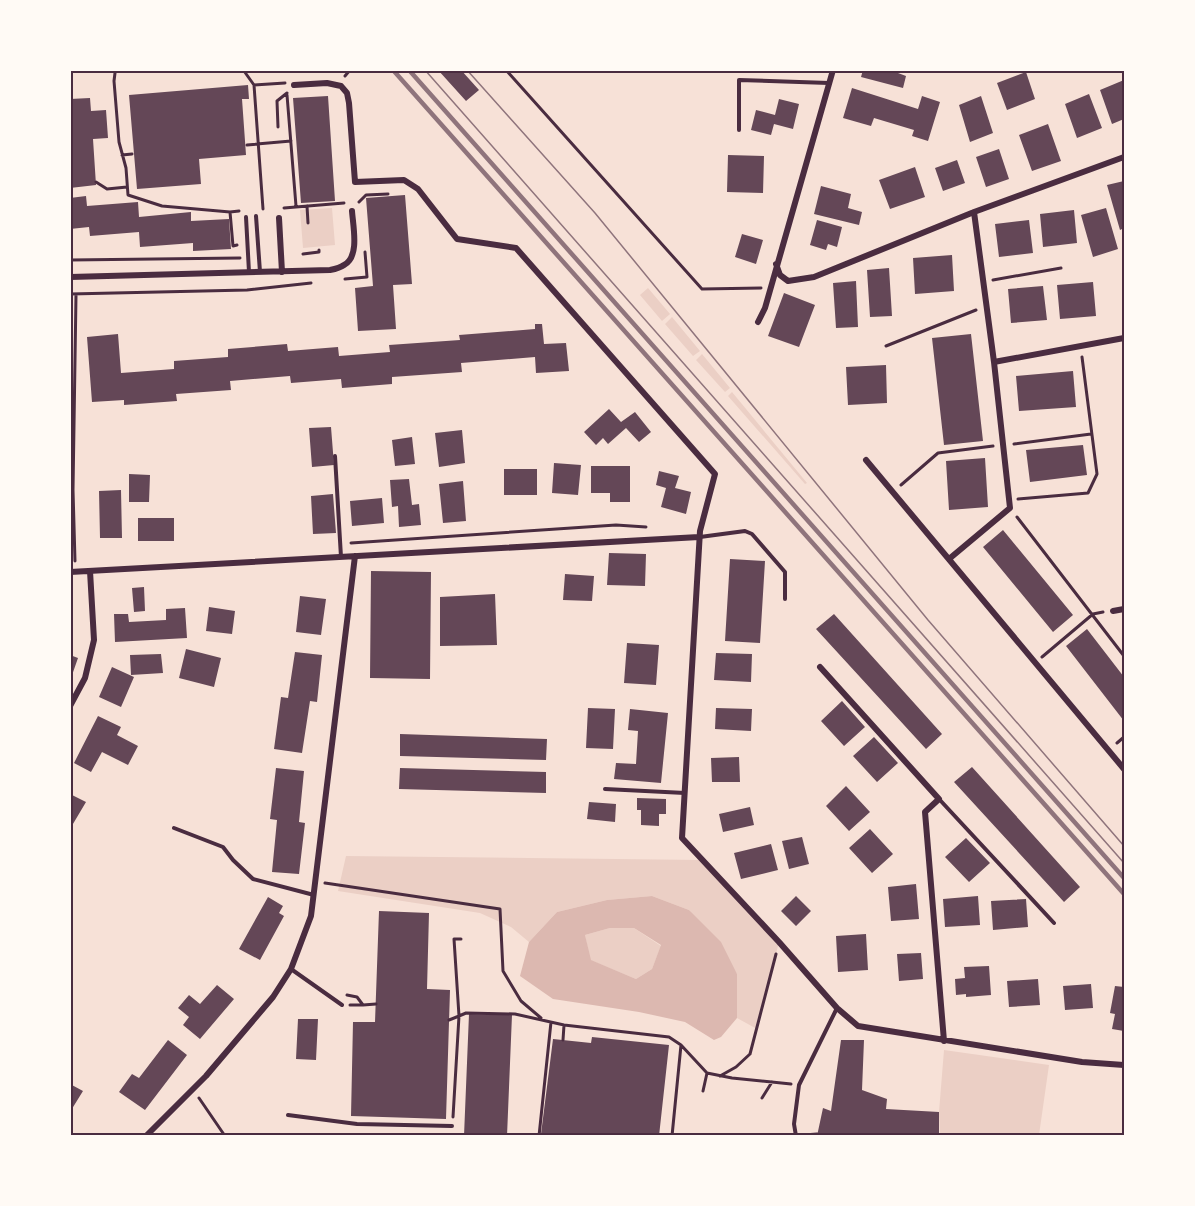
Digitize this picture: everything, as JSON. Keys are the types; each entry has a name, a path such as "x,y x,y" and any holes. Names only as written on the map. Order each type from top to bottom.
{"street":[{"path":"758,322 765,308 832,70"},
{"path":"294,85 334,84 341,86 347,93 350,103 355,182 405,180 418,189 457,239 516,248 715,474 699,537 682,838 837,1008 858,1026 1083,1062 1125,1065"},
{"path":"776,264 780,275 788,281 814,277 974,212 1125,157"},
{"path":"73,277 330,270 346,265 354,247 352,211"},
{"path":"949,560 1010,508 974,212"},
{"path":"279,218 282,272"},
{"path":"994,362 1125,338"},
{"path":"866,460 1125,769"},
{"path":"73,572 699,537"},
{"path":"146,1136 192,1090 273,997 291,969 311,916 317,882 355,556"},
{"path":"70,706 85,678 94,640 90,571"},
{"path":"1113,611 1125,609"},
{"path":"820,667 939,799 925,812 944,1041"}],"lane":[{"path":"739,130 740,80 829,83"},
{"path":"256,216 260,272"},
{"path":"246,217 249,273"},
{"path":"335,456 341,557"},
{"path":"699,537 745,531 752,534 785,572 785,599"},
{"path":"605,789 685,793"},
{"path":"939,799 1054,923"},
{"path":"174,828 223,847 232,860 253,879 315,895"},
{"path":"291,969 342,1005"},
{"path":"796,1136 794,1124 799,1085 837,1008"},
{"path":"288,1115 357,1124 452,1126"}],"path":[{"path":"506,70 702,289 770,288"},
{"path":"244,71 254,85 263,209 252,210"},
{"path":"115,73 119,142 126,168 128,195 162,206 241,211"},
{"path":"254,85 286,83"},
{"path":"287,94 296,207"},
{"path":"277,101 278,127"},
{"path":"247,145 291,141"},
{"path":"122,155 132,154"},
{"path":"96,182 107,189 127,187"},
{"path":"274,208 361,202 366,195 396,193"},
{"path":"307,206 308,223"},
{"path":"230,212 233,246 237,246 235,220"},
{"path":"303,254 319,252 319,250"},
{"path":"70,260 242,258 249,264"},
{"path":"982,282 1061,268"},
{"path":"73,277 76,294 72,490 73,572"},
{"path":"338,279 367,277"},
{"path":"70,294 247,290 319,282"},
{"path":"886,346 986,306"},
{"path":"1009,500 1088,493 1097,474 1081,346"},
{"path":"70,378 76,377"},
{"path":"893,492 938,453 1092,434"},
{"path":"1010,508 1125,656"},
{"path":"1036,662 1093,614 1113,611"},
{"path":"317,882 500,909 503,971 521,1001 542,1019"},
{"path":"452,1126 459,1016 454,939 461,939"},
{"path":"718,1077 736,1067 750,1053 779,942"},
{"path":"335,1000 342,994 357,997 363,1005 376,1004"},
{"path":"449,1020 466,1013 515,1014 564,1025 669,1037 707,1073 718,1077 799,1085"},
{"path":"539,1136 551,1022"},
{"path":"563,1040 564,1025"},
{"path":"672,1136 681,1046"},
{"path":"703,1091 707,1073"},
{"path":"762,1098 772,1082"},
{"path":"192,1090 225,1136"},
{"path":"802,1136 817,1134"}],"shaded area":[{"path":"332,208 335,245 303,248 300,210"},
{"path":"648,288 670,314 662,321 640,295"},
{"path":"672,317 700,351 693,356 665,324"},
{"path":"702,354 730,388 725,392 696,360"},
{"path":"732,392 807,483 805,484 728,396"},
{"path":"346,856 701,860 779,942 757,1029 737,1018 737,974 689,910 652,896 607,900 557,912 529,942 511,927 480,913 338,891"},
{"path":"652,896 689,910 721,942 737,974 737,1018 721,1037 714,1040 685,1022 639,1012 553,999 520,976 529,942 557,912 607,900","holes":["610,928 634,928 661,945 652,969 636,979 591,960 585,935"]},
{"path":"610,928 634,928 661,946 652,969 636,979 590,960 585,935"},
{"path":"944,1050 1049,1065 1039,1135 940,1136 939,1112"}],"building":[{"path":"438,70 461,70 479,90 466,101"},
{"path":"863,70 890,70 906,76 903,88 861,77"},
{"path":"1026,72 1035,99 1007,110 997,83"},
{"path":"1124,80 1124,119 1112,124 1100,90"},
{"path":"248,85 249,99 242,99 246,155 199,159 201,184 137,189 129,95"},
{"path":"852,88 918,109 922,96 940,102 928,141 912,136 914,130 874,118 871,126 843,118"},
{"path":"1089,94 1102,128 1077,138 1065,104"},
{"path":"328,96 335,201 301,203 293,98"},
{"path":"981,96 993,133 970,142 959,105"},
{"path":"90,98 91,111 106,110 108,138 93,139 96,185 70,188 70,99"},
{"path":"779,99 799,104 793,129 774,124 771,135 751,130 756,110 775,115"},
{"path":"1048,124 1061,161 1032,171 1019,135"},
{"path":"999,149 1009,179 986,187 976,157"},
{"path":"728,155 764,156 763,193 727,192"},
{"path":"957,160 965,183 943,191 935,168"},
{"path":"915,167 925,197 890,209 879,180"},
{"path":"1124,181 1124,228 1120,230 1107,185"},
{"path":"821,186 851,194 848,208 862,212 859,225 814,214"},
{"path":"405,195 412,284 393,285 396,329 358,331 355,288 373,286 366,198"},
{"path":"86,196 87,206 138,202 139,217 191,212 191,221 229,219 231,249 193,251 193,243 140,247 139,232 90,236 89,227 70,229 70,198"},
{"path":"1106,208 1118,249 1093,257 1081,215"},
{"path":"1074,210 1077,243 1043,247 1040,214"},
{"path":"817,220 842,227 837,247 828,244 826,250 810,245"},
{"path":"1029,220 1033,253 999,257 995,224"},
{"path":"742,234 763,240 756,264 735,257"},
{"path":"952,255 954,291 915,294 913,258"},
{"path":"889,268 892,316 870,317 867,270"},
{"path":"856,281 858,327 836,328 833,283"},
{"path":"1093,282 1096,316 1060,319 1057,285"},
{"path":"1043,286 1047,320 1011,323 1008,289"},
{"path":"784,293 815,305 799,347 768,336"},
{"path":"535,324 542,324 544,344 566,343 569,371 536,373 535,357 461,363 462,372 392,377 392,384 342,388 341,379 291,383 290,376 230,381 231,390 176,394 177,401 124,405 124,400 92,402 87,337 118,334 121,373 174,369 174,361 228,357 228,349 287,344 288,351 338,347 339,356 390,352 389,345 460,340 459,335 535,329"},
{"path":"971,334 983,441 944,445 932,338"},
{"path":"886,365 887,403 848,405 846,367"},
{"path":"1073,371 1076,407 1019,411 1016,376"},
{"path":"609,409 621,422 635,412 651,432 639,442 626,428 608,444 603,438 596,445 584,432"},
{"path":"331,427 334,465 312,467 309,428"},
{"path":"462,430 465,463 439,467 435,433"},
{"path":"412,437 415,464 395,466 392,440"},
{"path":"1083,445 1087,475 1030,482 1026,450"},
{"path":"985,458 988,507 949,510 946,461"},
{"path":"554,463 581,465 578,495 552,493"},
{"path":"591,466 630,466 630,502 610,502 610,493 591,493"},
{"path":"504,469 537,469 537,495 504,495"},
{"path":"659,471 679,476 675,488 691,492 686,514 661,507 666,488 656,485"},
{"path":"129,474 150,475 149,502 129,502"},
{"path":"409,479 412,505 419,504 421,525 399,527 398,506 392,507 390,480"},
{"path":"463,481 466,521 443,523 439,484"},
{"path":"121,490 122,538 100,538 99,491"},
{"path":"333,494 336,533 313,534 311,496"},
{"path":"382,498 384,523 352,526 350,501"},
{"path":"138,518 174,518 174,541 138,541"},
{"path":"1003,530 1073,615 1053,632 983,547"},
{"path":"609,553 646,554 645,586 607,585"},
{"path":"730,559 765,561 760,643 725,641"},
{"path":"371,571 431,572 430,679 370,678"},
{"path":"565,574 594,576 592,601 563,600"},
{"path":"144,587 145,611 134,612 132,588"},
{"path":"495,594 497,645 440,646 440,597"},
{"path":"300,596 326,599 321,635 296,632"},
{"path":"209,607 235,611 232,634 206,631"},
{"path":"185,608 187,638 115,642 114,614 128,614 129,622 166,620 166,609"},
{"path":"834,614 942,734 926,749 816,629"},
{"path":"1087,629 1124,677 1124,721 1066,646"},
{"path":"627,643 659,645 656,685 624,683"},
{"path":"186,649 221,658 214,687 179,678"},
{"path":"295,652 322,655 317,702 310,701 302,753 274,749 281,697 288,698"},
{"path":"716,653 752,654 751,682 714,680"},
{"path":"161,654 163,673 131,675 130,655"},
{"path":"70,655 78,658 71,678 70,677"},
{"path":"112,667 134,677 121,707 99,697"},
{"path":"842,701 865,727 844,746 821,721"},
{"path":"588,708 615,709 613,749 586,748"},
{"path":"716,708 752,709 751,731 715,729"},
{"path":"630,709 668,713 661,783 614,779 616,763 636,764 638,731 628,730"},
{"path":"98,716 121,727 117,735 138,746 128,765 102,752 91,772 74,763"},
{"path":"400,734 547,739 546,760 400,756"},
{"path":"874,737 898,763 877,782 853,756"},
{"path":"739,757 740,782 712,782 711,758"},
{"path":"972,767 1080,887 1064,902 954,782"},
{"path":"276,768 304,771 299,822 305,823 299,874 272,872 277,820 270,819"},
{"path":"400,768 546,772 546,793 399,789"},
{"path":"846,786 870,812 849,831 826,806"},
{"path":"70,794 86,802 70,829"},
{"path":"637,798 666,799 666,814 659,814 659,826 641,825 641,810 637,810"},
{"path":"589,802 616,804 615,822 587,819"},
{"path":"750,807 754,825 723,832 719,814"},
{"path":"870,829 893,854 872,873 849,848"},
{"path":"802,837 809,864 789,869 782,841"},
{"path":"966,838 990,863 969,882 945,857"},
{"path":"771,844 778,870 741,879 734,853"},
{"path":"916,884 919,919 891,921 888,887"},
{"path":"796,896 811,911 796,926 781,911"},
{"path":"978,896 980,925 945,927 943,899"},
{"path":"268,897 283,906 279,913 284,916 260,960 239,949"},
{"path":"1026,899 1028,927 993,930 991,901"},
{"path":"379,911 429,913 427,989 450,990 446,1119 351,1116 353,1022 375,1022"},
{"path":"866,934 868,970 838,972 836,936"},
{"path":"921,953 923,979 899,981 897,954"},
{"path":"989,966 991,995 966,997 966,994 956,995 955,979 965,978 964,967"},
{"path":"1038,979 1040,1005 1009,1007 1007,981"},
{"path":"1091,984 1093,1008 1065,1010 1063,986"},
{"path":"217,985 234,999 200,1039 183,1025 189,1017 178,1008 189,995 200,1004"},
{"path":"1115,986 1124,987 1124,1031 1112,1029 1115,1014 1110,1013"},
{"path":"469,1014 512,1015 507,1136 464,1136"},
{"path":"298,1019 318,1019 316,1060 296,1059"},
{"path":"592,1037 669,1045 659,1136 541,1134 553,1039 591,1043"},
{"path":"168,1040 187,1055 145,1110 119,1092 132,1074 139,1078"},
{"path":"841,1040 864,1040 862,1090 887,1099 886,1109 939,1112 939,1136 817,1136 823,1108 831,1111"},
{"path":"70,1084 83,1091 70,1112"}],"tram line":[{"path":"425,70 1124,863"},
{"path":"467,70 595,213 928,620 1124,846"}],"railway":[{"path":"393,70 1124,894"},
{"path":"409,70 1124,878"}]}
